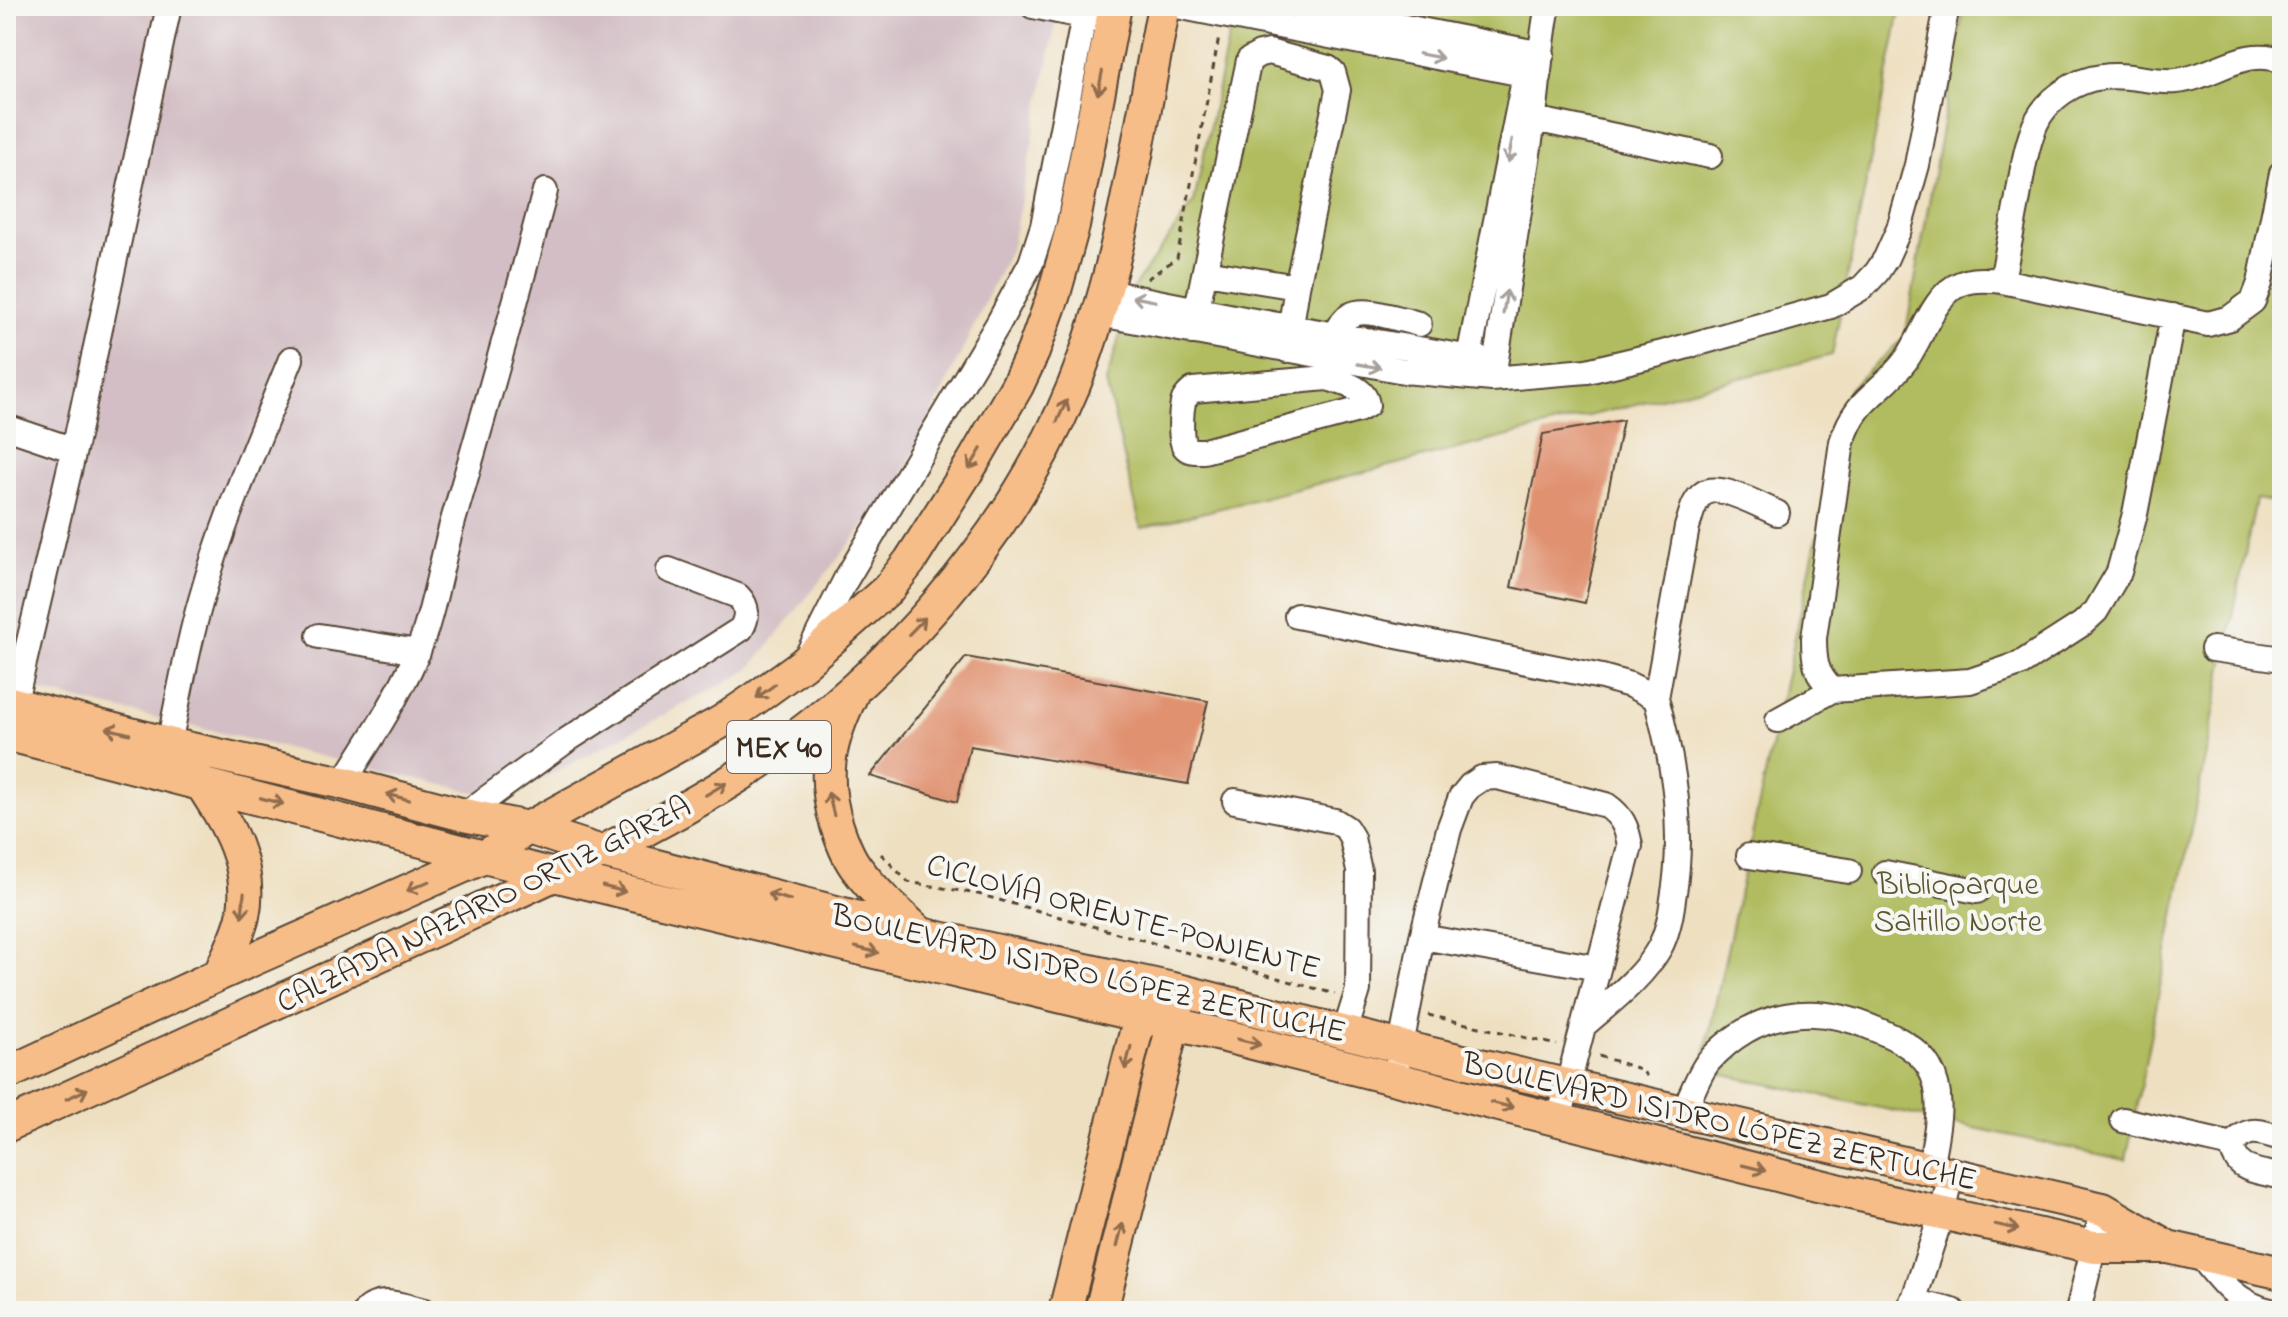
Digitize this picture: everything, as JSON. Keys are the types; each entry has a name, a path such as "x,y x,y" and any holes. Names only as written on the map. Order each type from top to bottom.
{"main road":[{"name":"CALZADA NAZARIO ORTIZ GARZA","path":"6,1126 602,852 669,817 751,768 826,712 858,683 929,614 976,555 1056,424 1110,300 1164,6"},
{"name":"CALZADA NAZARIO ORTIZ GARZA","path":"6,1074 220,974 484,857 528,828 721,722 803,664 888,589 910,561 973,462 1033,352 1054,294 1073,226 1099,13"},
{"path":"858,683 839,721 831,747 827,772 829,800 842,840 856,869 921,934"},
{"name":"BOULEVARD ISIDRO LÓPEZ ZERTUCHE","path":"9,719 169,744 343,783 464,815 528,828 602,852 921,934 1149,983 1402,1047 2103,1209 2168,1247"},
{"name":"BOULEVARD ISIDRO LÓPEZ ZERTUCHE","path":"9,719 200,782 484,857 1559,1119 1837,1190 2094,1247 2168,1247 2282,1273"},
{"path":"200,782 235,840 245,885 243,916 220,974"},
{"path":"1065,1311 1149,983"},
{"path":"1101,1311 1182,991"}],"street":[{"path":"9,719 74,450 169,6"},
{"path":"803,664 845,581 1031,263 1099,13 1033,6"},
{"path":"1177,6 1224,16 1253,13 1301,15 1390,37 1536,59"},
{"path":"1466,369 1548,6"},
{"path":"1110,300 1195,321 1289,338 1331,357 1494,371 1587,371 1831,306 1863,287 1886,258 1908,200 1947,6"},
{"path":"1296,58 1301,15"},
{"path":"1195,321 1249,60 1265,52 1296,58 1333,72 1338,90 1289,338"},
{"path":"2002,281 2024,162 2035,123 2056,97 2077,83 2101,77 2127,75 2176,81 2253,56 2270,56 2282,61"},
{"path":"1494,371 1534,119 1536,59"},
{"path":"1534,119 1710,156"},
{"path":"1832,690 1820,678 1814,663 1814,638 1838,458 1848,424 1863,401 1904,362 1948,292 1962,283 1979,279 2002,281 2208,324 2220,322 2253,301 2260,283 2282,173"},
{"path":"343,783 387,712 418,652 545,191"},
{"path":"1205,272 1297,287"},
{"path":"1331,357 1346,316 1358,311 1419,324"},
{"path":"1778,720 1832,690 1970,681 2020,664 2082,624 2096,611 2119,572 2135,514 2173,316"},
{"path":"1250,332 1252,383"},
{"path":"1331,357 1366,398 1367,405 1204,451 1184,447 1182,407 1190,393 1202,387 1252,383 1331,357"},
{"path":"169,744 187,653 212,564 232,505 291,359"},
{"path":"6,427 74,450"},
{"path":"1580,1038 1641,972 1660,947 1670,922 1677,873 1678,821 1673,763 1656,698 1693,507 1705,492 1720,490 1777,513"},
{"path":"464,815 567,740 741,629 747,611 738,596 669,570"},
{"path":"1297,616 1602,677 1630,685 1656,698"},
{"path":"319,636 418,652"},
{"path":"2213,649 2282,659"},
{"path":"1393,1079 1402,1047 1422,937 1449,829 1461,797 1482,778 1497,777 1606,805 1618,813 1628,830 1630,846 1559,1119"},
{"path":"1235,801 1335,821 1346,828 1352,838 1359,871 1358,990 1345,1032"},
{"path":"1749,856 1849,871"},
{"path":"1885,873 1977,891"},
{"path":"1422,937 1598,968"},
{"path":"1684,1110 1707,1063 1731,1041 1771,1017 1820,1014 1857,1020 1903,1041 1929,1066 1939,1099 1942,1213 1911,1306 1953,1311"},
{"path":"2123,1120 2232,1145"},
{"path":"2232,1145 2241,1135 2252,1131 2282,1138"},
{"path":"2232,1145 2234,1158 2240,1165 2282,1177"},
{"path":"2078,1311 2103,1209"},
{"path":"2200,1255 2223,1286 2259,1308 2270,1311"},
{"path":"366,1311 372,1304 382,1302 424,1311"}],"path":[{"path":"1110,300 1177,258 1224,16"},
{"name":"CICLOVÍA ORIENTE-PONIENTE","path":"875,849 908,882 978,894 1355,1000"},
{"path":"1409,1011 1580,1038 1640,1069 1651,1079"}],"shaded area":[{"path":"6,6 1059,6 1012,246 899,482 749,670 504,799 6,683"}],"green space":[{"path":"1235,6 1901,6 1832,355 1141,528 1106,382 1135,285 1194,202"},
{"name":"Biblioparque Saltillo Norte","path":"1964,6 2282,6 2282,503 2256,499 2126,1160 1701,1070 1849,389 1905,337"}],"building":[{"path":"1623,420 1585,603 1511,587 1543,434"},
{"path":"966,657 1208,701 1188,784 970,746 957,802 870,776"}]}
